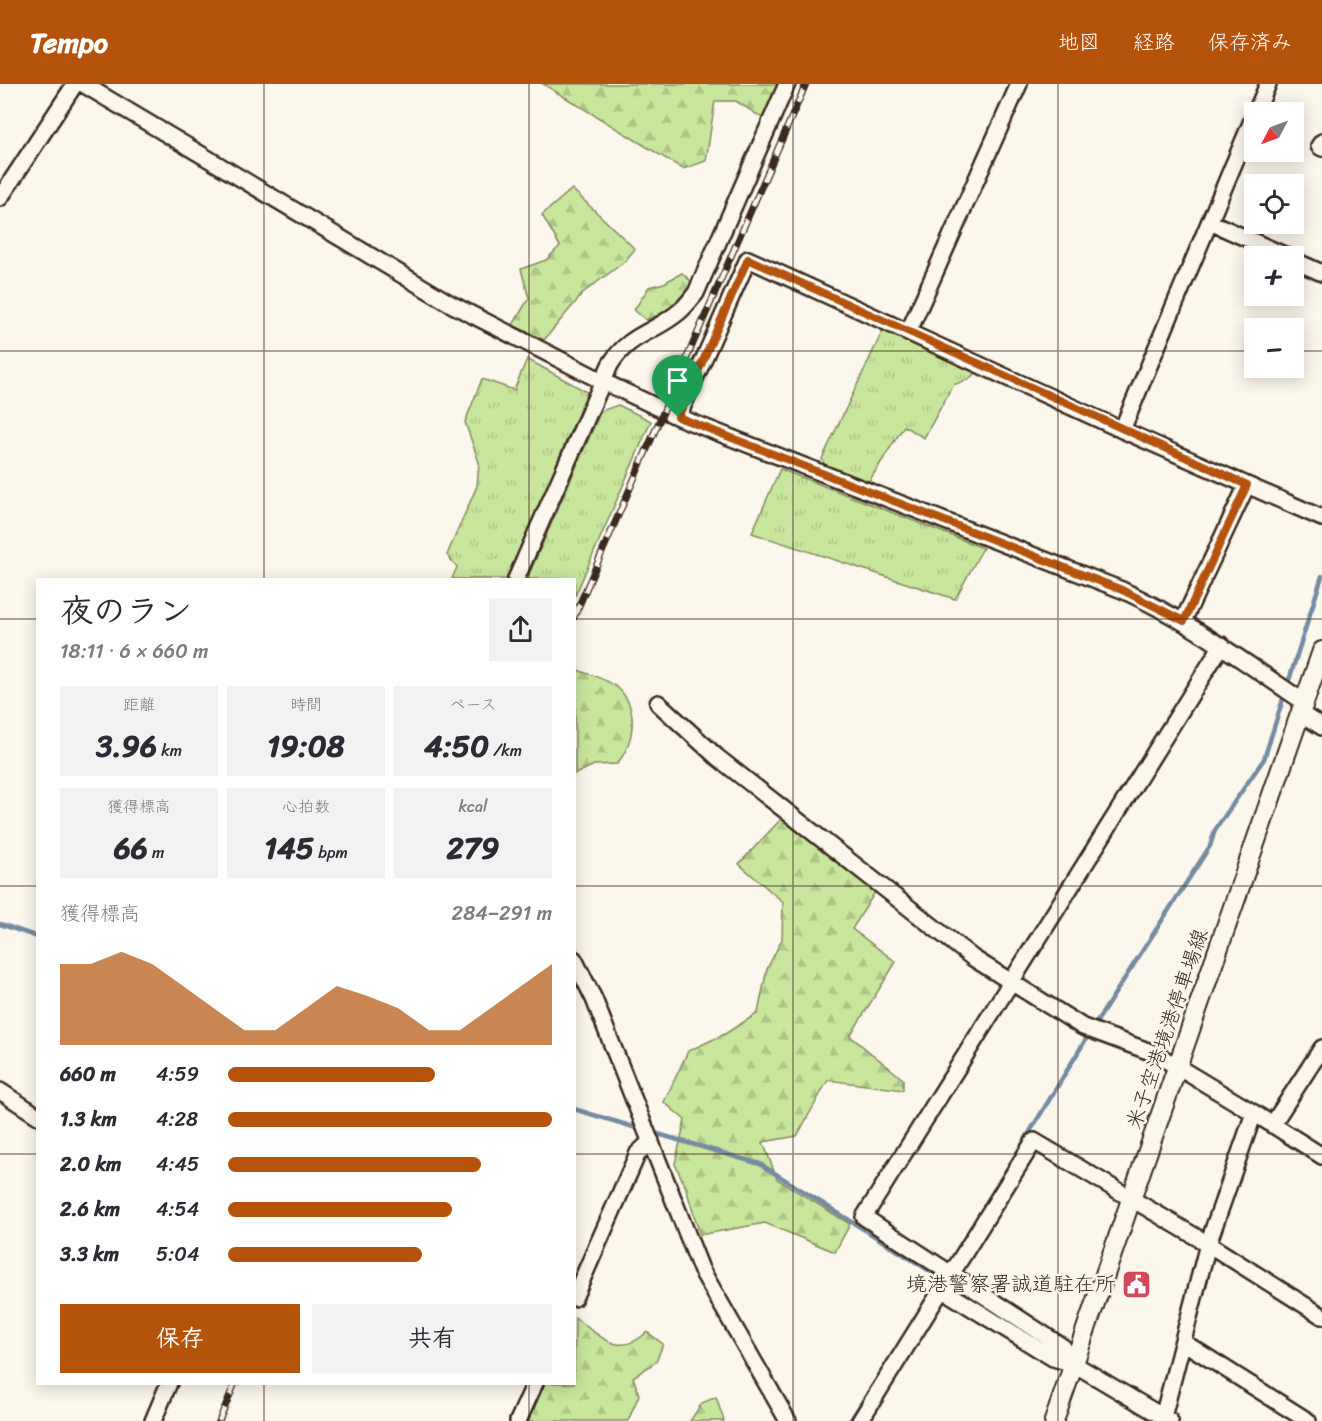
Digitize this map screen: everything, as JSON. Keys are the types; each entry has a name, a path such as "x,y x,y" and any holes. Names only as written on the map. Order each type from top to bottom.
{"main road":[{"name":"米子空港境港停車場線","path":"1054,1421 1134,1199 1322,651"}],"street":[{"path":"0,198 75,84"},
{"path":"83,84 451,304 602,381 678,417 1122,590 1184,621 1222,645 1322,726"},
{"path":"516,578 602,381 619,350 636,336 679,312 696,293 788,84"},
{"path":"908,333 1019,84"},
{"path":"1260,102 1268,84"},
{"path":"1122,430 1244,140"},
{"path":"1322,142 1319,146 1322,148"},
{"path":"1210,222 1264,246"},
{"path":"678,417 748,259 1122,430 1322,518"},
{"path":"1304,265 1322,273"},
{"path":"1184,621 1247,485"},
{"path":"1074,1364 1064,1347 864,1217 1222,645"},
{"path":"658,703 717,757 973,958 1083,1027 1156,1054 1178,1066 1322,1156"},
{"path":"576,963 594,999 701,1269 788,1421"},
{"path":"1272,1125 1320,1057"},
{"path":"0,1091 36,1115"},
{"path":"943,1290 1053,1358 1074,1364 1165,1420 1208,1244 1254,1113"},
{"path":"576,1293 638,1153 651,1141"},
{"path":"860,1421 1034,1141 1134,1199 1322,1316"},
{"path":"1183,1341 1308,1421"},
{"path":"153,1421 168,1385"},
{"path":"518,1421 534,1385"}],"green space":[{"path":"543,84 783,84 764,119 736,101 715,101 706,161 683,169"},
{"path":"572,189 635,249 624,262 584,292 544,340 513,325 529,298 521,269 546,260 560,246 542,215"},
{"path":"682,273 693,283 678,308 646,320 634,310 649,287 664,283"},
{"path":"885,326 979,369 969,379 953,385 924,438 904,426 868,483 826,467 822,459"},
{"path":"527,359 587,392 508,578 452,578 457,567 447,555 477,486 479,462 465,422 482,379 514,390"},
{"path":"618,405 651,421 576,594 576,578 527,578 601,411"},
{"path":"780,469 983,548 955,599 752,533"},
{"path":"576,669 603,679 618,688 630,706 632,716 631,736 617,764 594,765 576,774"},
{"path":"783,817 877,889 852,929 896,962 850,1036 903,1079 903,1090 828,1080 797,1136 763,1142 777,1179 850,1224 835,1252 765,1223 700,1235 686,1188 675,1164 685,1120 664,1102 688,1051 725,1034 758,1013 767,969 782,939 783,902 739,864"},
{"path":"576,1319 610,1342 628,1344 647,1332 663,1344 656,1362 633,1377 639,1395 628,1421 527,1421 544,1385 576,1385"},
{"path":"716,1397 724,1421 690,1421 702,1403"}],"waterway":[{"path":"986,1204 1094,1026 1210,846 1215,830 1264,759 1322,576"},
{"path":"0,924 36,936"},
{"path":"576,1110 640,1129"},
{"path":"651,1132 760,1164 941,1278"},
{"path":"965,1293 1039,1340"},
{"path":"850,1421 903,1339"}],"railway":[{"path":"576,612 806,84"},
{"path":"219,1421 234,1385"}],"place":[{"name":"境港警察署誠道駐在所","path":"1137,1284"}],"route":[{"path":"748,259 1247,485 1184,621 1122,590 678,417 748,259"}]}
